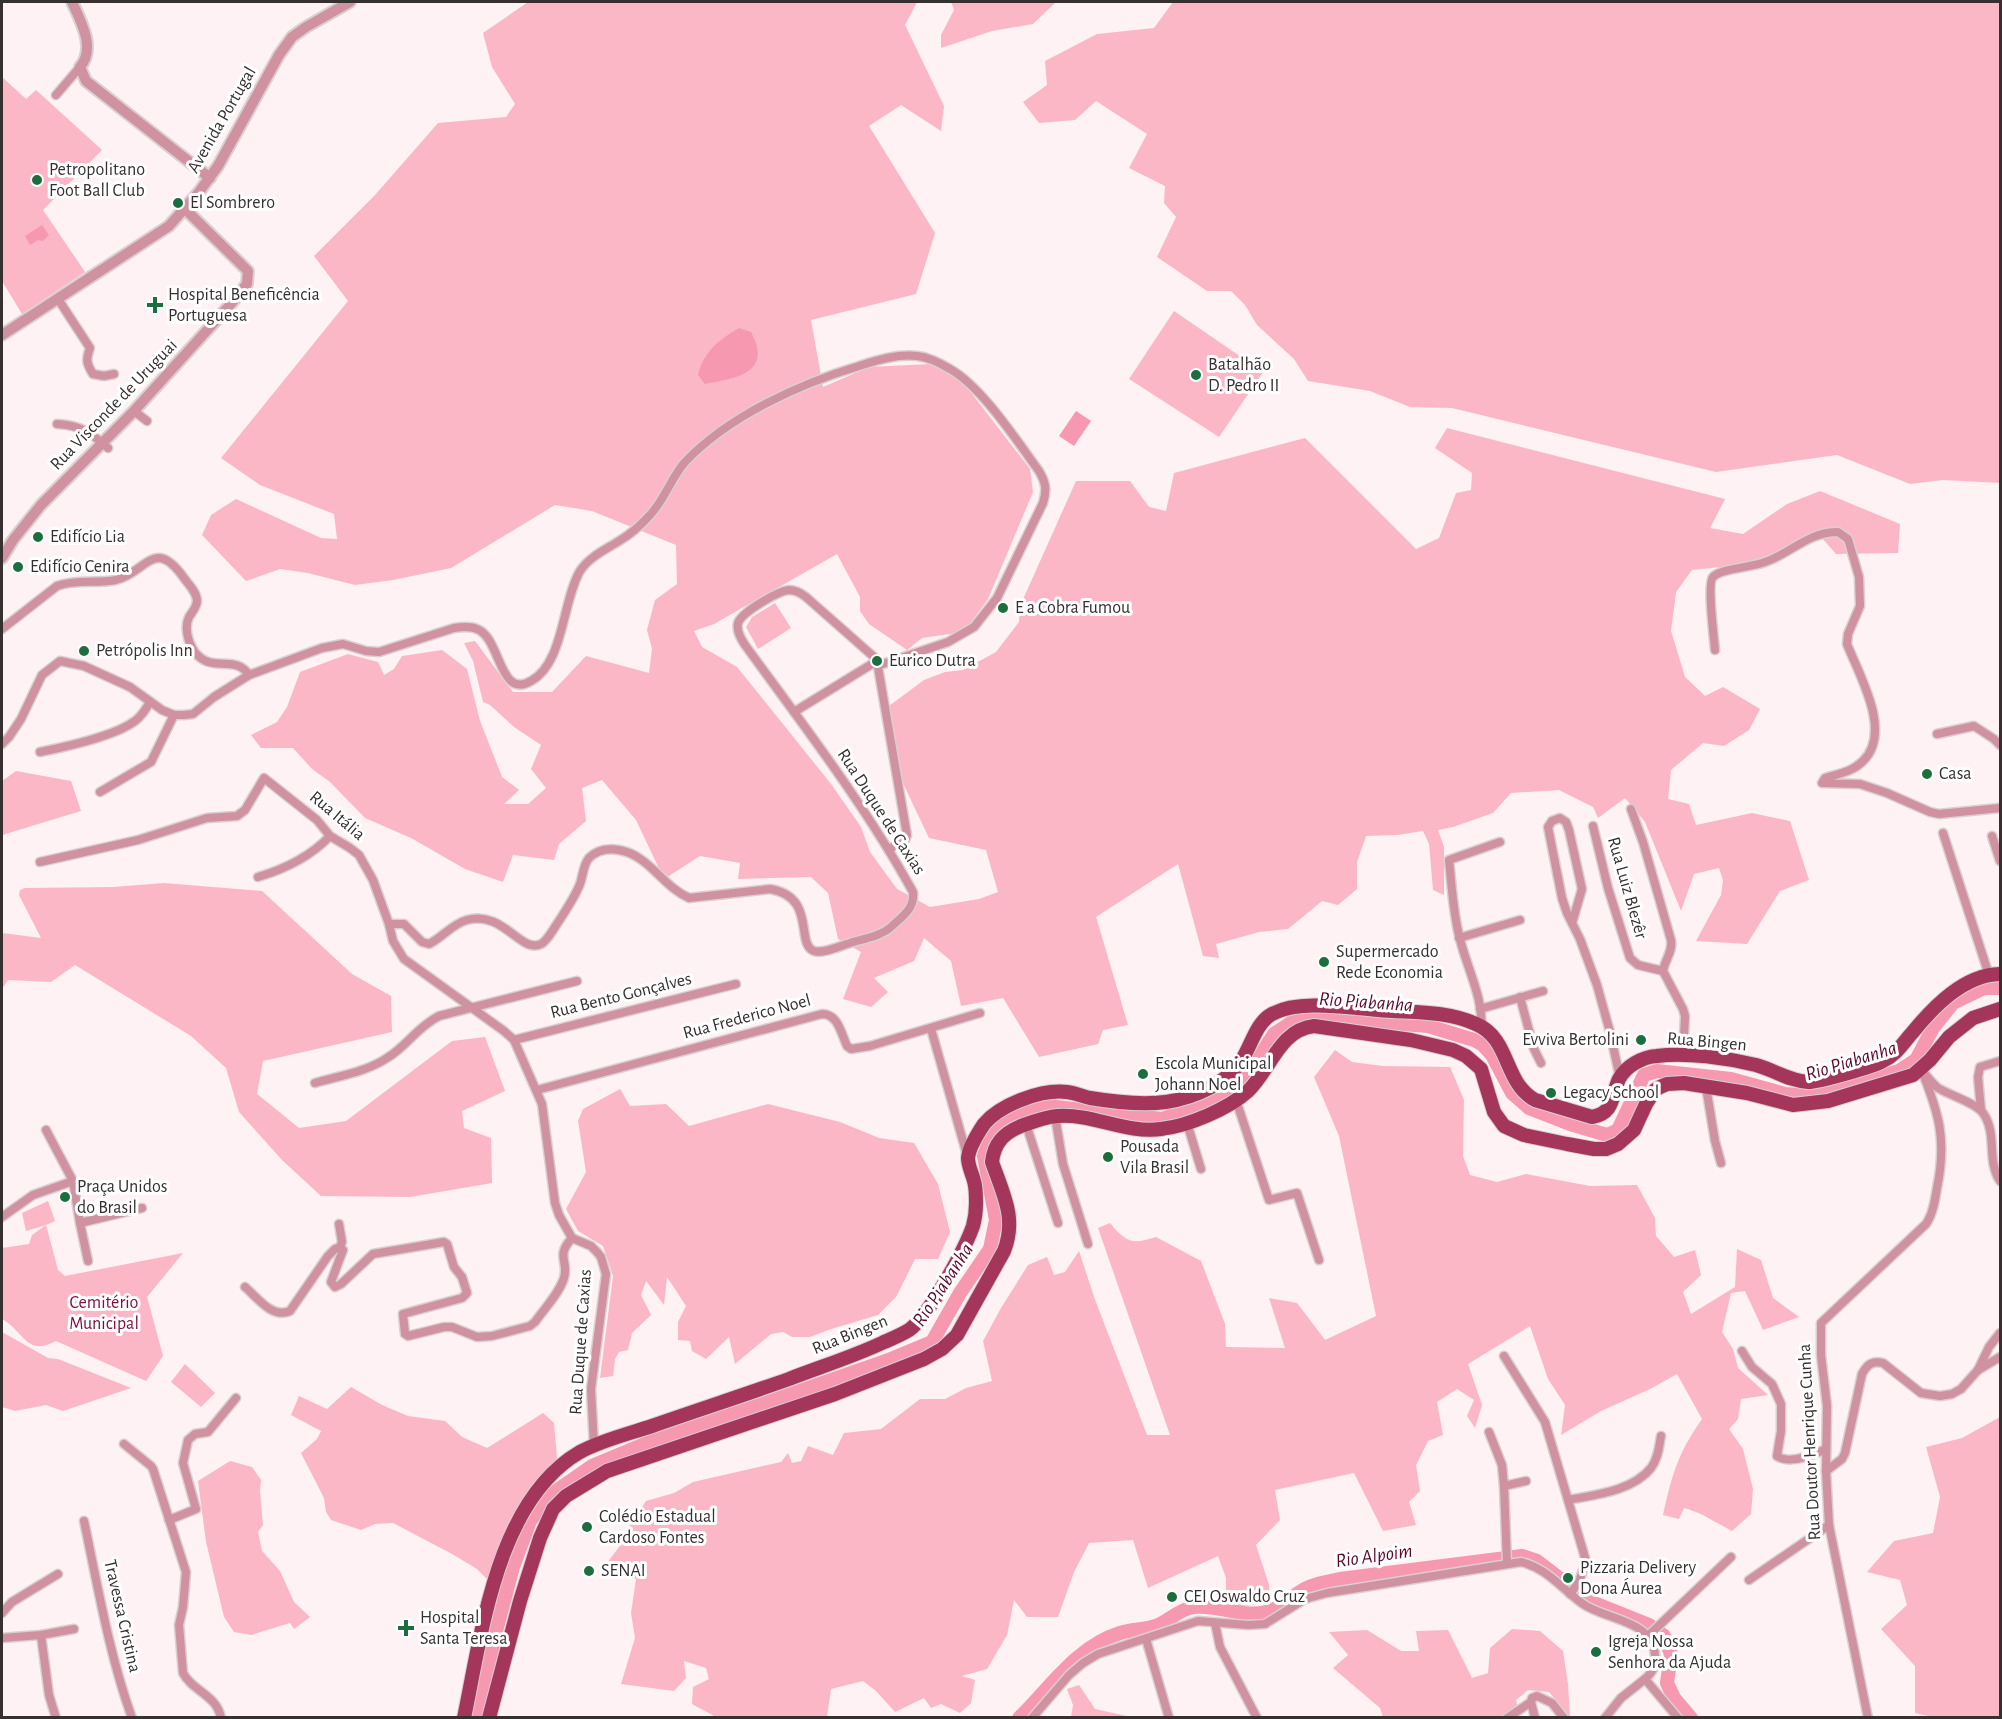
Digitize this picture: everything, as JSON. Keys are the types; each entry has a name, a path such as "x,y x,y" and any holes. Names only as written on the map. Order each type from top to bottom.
{"main road":[{"name":"Rua Bingen","path":"1620,1078 1632,1065 1646,1058 1668,1055 1725,1059 1811,1082 1870,1066 1890,1057 1941,1002 1958,989 1995,974"},
{"path":"968,1157 975,1140 988,1120 1013,1103 1028,1098 1067,1092 1102,1100 1158,1103 1176,1100 1218,1083 1243,1059 1259,1027 1268,1017 1285,1009 1319,1006 1424,1012 1453,1017 1480,1026 1502,1048 1514,1080 1527,1096 1592,1117 1600,1115 1609,1107 1620,1078"},
{"path":"489,1718 522,1594 540,1538 553,1509 575,1490 607,1471 835,1394 924,1359 942,1349 957,1335 1010,1237 1009,1212 992,1162 998,1142 1010,1131 1055,1116 1077,1117 1152,1130 1187,1123 1236,1100 1249,1090 1282,1044 1304,1027 1314,1026 1337,1028 1453,1050 1466,1056 1482,1069 1494,1112 1504,1126 1524,1135 1594,1149 1606,1149 1627,1138 1634,1130 1655,1090 1667,1084 1684,1083 1746,1093 1792,1105 1838,1098 1913,1075 1949,1037 1974,1018 2001,1009"},
{"path":"1482,1069 1506,1060"},
{"name":"Rua Bingen","path":"464,1718 482,1624 500,1568 526,1505 545,1480 566,1462 594,1446 781,1382 869,1349 908,1331 928,1310 973,1225 976,1205 975,1184 968,1157"},
{"path":"975,1184 996,1175"}],"street":[{"path":"56,94 86,61 88,53 81,24 72,2"},
{"name":"Avenida Portugal","path":"2,335 169,226 210,178 279,55 292,37 350,2"},
{"path":"80,68 86,81 210,178"},
{"name":"Rua Visconde de Uruguai","path":"2,558 13,540 41,505 105,446 247,284 248,270 185,209"},
{"path":"58,299 90,348 86,357 93,374 104,376 114,374"},
{"path":"2,744 21,719 42,675 60,661 84,666 130,687 162,710 174,715 192,714 249,675 334,645 343,644 366,651 380,652 454,628 466,627 477,629 488,637 509,681 523,684 530,682 542,672 549,662 565,609 581,570 595,555 636,529 652,514 685,462 730,426 788,393 843,370 890,357 917,356 929,359 953,370 967,380 1026,454 1046,483 1043,503 997,598 974,627 964,634 909,654 878,662 794,712"},
{"path":"134,411 147,422"},
{"path":"57,424 76,426 89,432 105,446"},
{"path":"1715,650 1710,599 1710,583 1713,576 1775,559 1816,535 1838,532 1848,539 1857,566 1860,595 1860,606 1848,634 1846,645 1872,705 1875,718 1869,752 1862,762 1845,773 1822,780 1823,784 1860,784 1939,814 2001,808"},
{"path":"2,629 57,586 68,582 116,580 144,563 156,558 165,559 175,564 196,594 197,603 186,628 193,649 201,660 210,664 239,664 249,675"},
{"name":"Rua Duque de Caxias","path":"389,924 404,924 422,942 429,944 456,924 475,918 484,919 501,925 528,946 538,945 546,940 566,911 581,882 589,859 598,852 609,849 633,853 682,895 689,898 770,889 782,891 795,900 810,948 819,951 889,929 911,907 913,892 889,849 740,638 738,623 748,613 783,591 800,592 878,662"},
{"path":"878,662 907,835 905,840 889,849"},
{"path":"40,752 96,738 133,723 141,716 150,702"},
{"path":"100,792 151,762 174,715"},
{"path":"1937,734 1974,726 2001,745"},
{"name":"Rua Itália","path":"40,862 138,840 207,818 237,816 248,806 264,778 317,820 330,836 359,855 373,880 389,924"},
{"name":"Rua Luiz Blezêr","path":"1593,826 1608,888 1630,958 1638,965 1663,971 1665,961 1672,951 1671,940 1644,842 1631,809"},
{"path":"1572,923 1582,889 1566,822 1560,818 1549,823 1548,830 1562,898 1572,923 1580,939 1597,985 1620,1078"},
{"name":"Rua Bingen","path":"1943,832 1995,974"},
{"path":"258,877 292,864 315,850 330,836"},
{"path":"1992,836 2001,861"},
{"path":"1480,1026 1480,1008 1459,938 1452,898 1449,860 1500,842"},
{"path":"1459,938 1520,920"},
{"path":"339,1224 342,1242 340,1247 343,1250 331,1282 334,1287 341,1284 373,1254 444,1242 447,1244 454,1267 460,1272 467,1293 465,1296 403,1314 405,1334 412,1335 452,1327 477,1336 492,1336 530,1326 561,1285 565,1272 562,1252 572,1238 555,1203 544,1117 537,1090 514,1041 504,1031 404,959 393,941 389,924"},
{"path":"1663,971 1685,1016 1683,1056"},
{"path":"315,1083 360,1070 387,1058 426,1023 439,1016 578,981"},
{"name":"Rua Bento Gonçalves","path":"514,1041 736,984"},
{"path":"1480,1008 1543,991"},
{"path":"1520,997 1534,1049 1541,1063"},
{"name":"Rua Frederico Noel","path":"537,1090 822,1014 834,1017 847,1046 851,1049 931,1029 980,1013"},
{"path":"931,1029 968,1157"},
{"path":"2001,1061 1980,1067 1978,1077 1981,1110 1990,1125 1994,1165 2001,1181"},
{"path":"1921,1069 1936,1087 1981,1110"},
{"name":"Rua Doutor Henrique Cunha","path":"1868,1718 1829,1525 1826,1471 1827,1406 1821,1355 1821,1323 1926,1224 1936,1197 1942,1165 1941,1134 1936,1106 1921,1069"},
{"path":"1706,1087 1721,1163"},
{"path":"1236,1100 1269,1200 1297,1193 1319,1260"},
{"path":"1055,1116 1063,1164 1088,1244"},
{"path":"1187,1123 1202,1169"},
{"path":"1026,1124 1058,1223"},
{"path":"46,1130 73,1181 88,1261"},
{"path":"2,1217 33,1195 73,1181"},
{"path":"80,1222 142,1208"},
{"name":"Rua Duque de Caxias","path":"572,1238 591,1246 602,1257 606,1274 591,1389 594,1446"},
{"path":"245,1287 274,1313 282,1314 290,1311 328,1256 340,1247"},
{"path":"1826,1471 1842,1460 1862,1374 1872,1363 1883,1363 1921,1393 1930,1396 1952,1394 1967,1384 1978,1371 1989,1347 2001,1333"},
{"path":"1742,1351 1752,1367 1772,1384 1781,1404 1781,1431 1777,1456 1786,1460 1814,1455 1826,1449"},
{"path":"1504,1356 1545,1422 1586,1561 1579,1582 1570,1593"},
{"path":"1978,1371 2001,1358"},
{"path":"169,1520 196,1509 183,1463 188,1440 195,1434 208,1432 237,1398"},
{"path":"1489,1432 1502,1465 1507,1563"},
{"path":"1568,1500 1606,1492 1627,1485 1643,1476 1652,1467 1658,1454 1661,1437"},
{"path":"124,1444 151,1466 186,1572 179,1625 183,1673 185,1678 211,1699 221,1718"},
{"path":"1504,1486 1526,1481"},
{"name":"Travessa Cristina","path":"84,1521 108,1633 132,1718"},
{"path":"1749,1580 1829,1525"},
{"path":"1649,1635 1731,1557"},
{"path":"1032,1718 1069,1675 1083,1663 1115,1647 1198,1621 1265,1624 1311,1597 1521,1562 1549,1575 1597,1612 1630,1624 1649,1635 1655,1653 1652,1672 1621,1698 1605,1718"},
{"path":"2,1613 12,1602 58,1574"},
{"path":"1215,1623 1220,1647 1257,1718"},
{"path":"2,1638 41,1635 74,1629"},
{"path":"41,1635 49,1695 56,1718"},
{"path":"1146,1639 1169,1718"},
{"path":"1645,1679 1678,1718"},
{"path":"1507,1718 1531,1702 1534,1696 1545,1699 1559,1710 1564,1718"},
{"path":"1531,1702 1535,1718"}],"green space":[{"path":"528,2 917,2 905,25 944,106 941,131 901,105 869,126 935,233 916,294 811,320 823,387 869,367 930,364 959,377 1030,469 1033,492 988,599 964,632 922,638 907,650 869,624 860,611 860,597 837,554 714,624 694,631 702,647 737,667 831,784 861,827 870,852 897,889 930,907 979,899 998,892 986,850 929,838 900,777 889,706 924,680 945,672 963,670 996,652 1019,622 1020,606 1076,481 1130,481 1149,507 1166,511 1174,473 1305,438 1416,549 1439,538 1456,493 1471,490 1472,473 1435,448 1447,428 1725,499 1710,528 1743,534 1787,504 1820,491 1900,524 1898,553 1836,554 1821,537 1740,565 1692,570 1676,592 1671,631 1685,677 1705,696 1723,687 1760,709 1749,730 1724,746 1703,743 1671,770 1668,799 1689,804 1696,825 1752,813 1790,821 1809,880 1780,891 1747,944 1696,941 1721,895 1723,880 1719,868 1694,874 1681,911 1645,822 1625,798 1598,818 1593,807 1559,790 1511,793 1493,813 1438,830 1444,847 1444,895 1433,890 1429,844 1423,831 1398,835 1366,836 1357,862 1357,889 1338,905 1322,901 1288,929 1259,932 1216,944 1219,958 1203,956 1178,864 1096,917 1128,1025 1103,1030 1098,1044 1039,1057 1003,998 961,1006 951,961 924,938 914,961 874,978 888,992 871,1007 843,999 861,952 838,939 828,893 811,877 738,879 740,863 700,856 664,879 636,820 602,780 582,788 586,821 559,844 554,860 513,855 503,882 465,869 411,838 365,818 330,782 312,769 293,748 261,748 251,735 277,722 287,707 300,672 348,654 378,662 384,675 394,669 402,656 442,650 467,669 480,721 502,777 519,790 504,804 528,804 546,788 531,769 541,745 483,702 473,661 464,643 475,641 513,692 552,692 586,656 649,673 652,649 647,630 655,600 677,584 676,545 592,511 555,505 451,568 355,585 308,573 280,569 246,581 202,535 211,515 236,499 321,538 337,539 334,514 260,485 221,458 348,301 314,256 375,195 438,123 506,117 515,104 492,67 483,33"},
{"path":"951,2 1056,2 1033,24 992,31 941,48 941,35 954,10"},
{"path":"1173,2 2000,2 2000,483 1943,480 1910,484 1837,455 1716,472 1452,408 1410,407 1370,391 1308,381 1294,359 1257,325 1245,305 1231,291 1207,291 1157,257 1176,217 1164,203 1165,186 1129,168 1147,134 1096,101 1075,120 1039,123 1023,102 1047,85 1045,61 1097,34 1154,28"},
{"name":"Petropolitano Foot Ball Club","path":"2,77 26,99 36,90 102,150 43,210 85,272 22,314 2,281"},
{"name":"Batalhão D. Pedro II","path":"1174,311 1263,372 1219,437 1129,379"},
{"path":"775,603 791,628 758,649 746,627 752,617"},
{"path":"16,771 71,781 81,811 2,835 2,781"},
{"path":"164,883 262,891 352,974 391,996 392,1032 263,1061 257,1094 299,1128 346,1121 452,1041 485,1037 505,1091 462,1111 464,1128 491,1138 492,1183 410,1197 321,1196 282,1160 239,1112 226,1068 191,1036 75,965 51,982 8,980 2,989 2,933 41,938 19,895 20,890"},
{"path":"1335,1050 1352,1062 1383,1066 1450,1067 1464,1100 1463,1156 1470,1175 1497,1182 1526,1174 1590,1186 1637,1185 1655,1218 1656,1236 1674,1257 1695,1250 1701,1275 1683,1292 1691,1314 1735,1287 1737,1249 1761,1260 1773,1298 1799,1317 1763,1330 1745,1291 1731,1293 1722,1332 1733,1349 1738,1368 1768,1395 1741,1399 1738,1419 1729,1429 1743,1449 1753,1489 1751,1514 1732,1531 1684,1508 1679,1519 1663,1515 1677,1464 1702,1419 1677,1374 1601,1411 1561,1435 1565,1405 1548,1379 1530,1326 1468,1364 1482,1405 1475,1428 1467,1416 1474,1400 1457,1389 1437,1402 1443,1435 1428,1441 1416,1465 1420,1491 1409,1502 1416,1525 1383,1531 1354,1473 1275,1490 1280,1520 1256,1545 1269,1585 1269,1603 1226,1608 1226,1578 1218,1556 1148,1588 1133,1540 1089,1543 1074,1572 1058,1617 1027,1617 1014,1600 1007,1635 987,1669 962,1676 975,1680 971,1703 960,1713 941,1704 931,1708 924,1698 895,1712 876,1691 863,1681 831,1689 827,1716 830,1717 716,1717 692,1704 693,1687 709,1679 706,1668 684,1661 686,1678 674,1691 621,1684 635,1638 631,1613 636,1579 607,1563 646,1501 674,1493 693,1482 781,1462 788,1453 792,1463 801,1461 808,1446 833,1455 844,1433 881,1429 920,1399 945,1399 966,1388 992,1381 983,1341 1028,1265 1047,1257 1054,1275 1065,1272 1079,1251 1094,1297 1147,1435 1170,1435 1098,1228 1110,1223 1125,1238 1135,1241 1156,1237 1201,1261 1225,1324 1226,1347 1285,1348 1269,1298 1297,1303 1325,1340 1376,1316 1339,1136 1314,1077"},
{"path":"620,1089 630,1106 666,1104 689,1126 768,1104 840,1122 879,1138 914,1143 938,1184 950,1232 938,1259 915,1259 896,1297 878,1315 810,1337 792,1337 783,1332 771,1334 735,1364 729,1337 706,1359 692,1351 690,1341 678,1340 678,1322 686,1306 667,1277 664,1305 646,1281 641,1295 651,1315 632,1333 628,1350 619,1352 615,1359 613,1376 600,1378 613,1276 603,1246 578,1231 566,1209 586,1172 578,1121 583,1109"},
{"path":"48,1201 55,1221 26,1231 22,1213"},
{"name":"Cemitério Municipal","path":"46,1225 58,1270 65,1276 183,1253 147,1297 163,1356 146,1381 56,1341 38,1346 32,1344 2,1319 2,1248 29,1244 32,1235"},
{"path":"2,1332 48,1358 58,1359 131,1388 63,1411 46,1405 15,1411 2,1407"},
{"path":"185,1364 215,1393 201,1407 171,1382"},
{"path":"351,1387 382,1405 408,1416 445,1421 462,1437 487,1448 543,1413 554,1423 557,1458 519,1505 489,1581 477,1569 393,1523 375,1524 361,1530 331,1520 326,1512 324,1498 301,1453 317,1439 321,1431 291,1415 299,1396 327,1409"},
{"path":"2000,1417 2000,1717 1932,1717 1915,1713 1915,1666 1881,1629 1907,1605 1900,1580 1867,1572 1894,1541 1933,1533 1940,1497 1926,1447 1962,1438"},
{"path":"230,1461 252,1467 261,1480 263,1525 258,1532 262,1551 280,1571 294,1602 310,1617 294,1629 290,1623 251,1635 234,1632 224,1617 206,1542 198,1481"},
{"path":"1512,1629 1540,1631 1563,1651 1570,1717 1549,1692 1528,1690 1516,1700 1520,1717 1383,1717 1380,1708 1333,1668 1348,1655 1329,1632 1367,1630 1401,1651 1419,1651 1416,1631 1448,1630 1472,1678 1488,1673 1490,1648"},
{"path":"1079,1685 1095,1709 1131,1717 1071,1717 1073,1705 1067,1689"}],"shaded area":[{"path":"42,225 49,235 43,241 38,240 30,245 25,236"},
{"path":"739,328 751,332 757,346 758,357 755,365 739,376 705,384 698,375 704,359 719,342"},
{"path":"1076,411 1091,421 1074,446 1059,436"}],"waterway":[{"name":"Rio Piabanha","path":"475,1718 513,1567 530,1521 549,1496 592,1466 652,1441 891,1359 932,1342 960,1293 990,1249 996,1220 984,1156 992,1133 1018,1115 1047,1106 1162,1119 1211,1101 1245,1079 1274,1034 1291,1023 1310,1017 1428,1026 1474,1040 1483,1045 1492,1055 1512,1093 1529,1108 1607,1135 1618,1130 1644,1075 1657,1071 1731,1079 1785,1094 1811,1096 1899,1071 1916,1060 1933,1028 1953,1003 1984,988 2000,988"},
{"name":"Rio Alpoim","path":"1019,1718 1065,1669 1090,1648 1120,1633 1156,1626 1188,1608 1211,1607 1247,1613 1266,1612 1309,1587 1328,1581 1522,1556 1537,1561 1589,1601 1649,1625 1664,1636 1671,1654 1667,1683 1674,1698 1691,1718"}],"place":[{"name":"Petropolitano Foot Ball Club","path":"37,180"},
{"name":"El Sombrero","path":"178,203"},
{"name":"Hospital Beneficência Portuguesa","path":"155,305"},
{"name":"Batalhão D. Pedro II","path":"1196,375"},
{"name":"Edifício Lia","path":"38,537"},
{"name":"Edifício Cenira","path":"18,567"},
{"name":"E a Cobra Fumou","path":"1003,608"},
{"name":"Petrópolis Inn","path":"84,651"},
{"name":"Eurico Dutra","path":"877,661"},
{"name":"Casa","path":"1927,774"},
{"name":"Supermercado Rede Economia","path":"1324,962"},
{"name":"Evviva Bertolini","path":"1641,1040"},
{"name":"Escola Municipal Johann Noel","path":"1143,1074"},
{"name":"Legacy School","path":"1551,1093"},
{"name":"Pousada Vila Brasil","path":"1108,1157"},
{"name":"Praça Unidos do Brasil","path":"65,1197"},
{"name":"Colédio Estadual Cardoso Fontes","path":"587,1527"},
{"name":"SENAI","path":"589,1571"},
{"name":"Pizzaria Delivery Dona Áurea","path":"1568,1578"},
{"name":"CEI Oswaldo Cruz","path":"1172,1597"},
{"name":"Hospital Santa Teresa","path":"406,1628"},
{"name":"Igreja Nossa Senhora da Ajuda","path":"1596,1652"}]}
